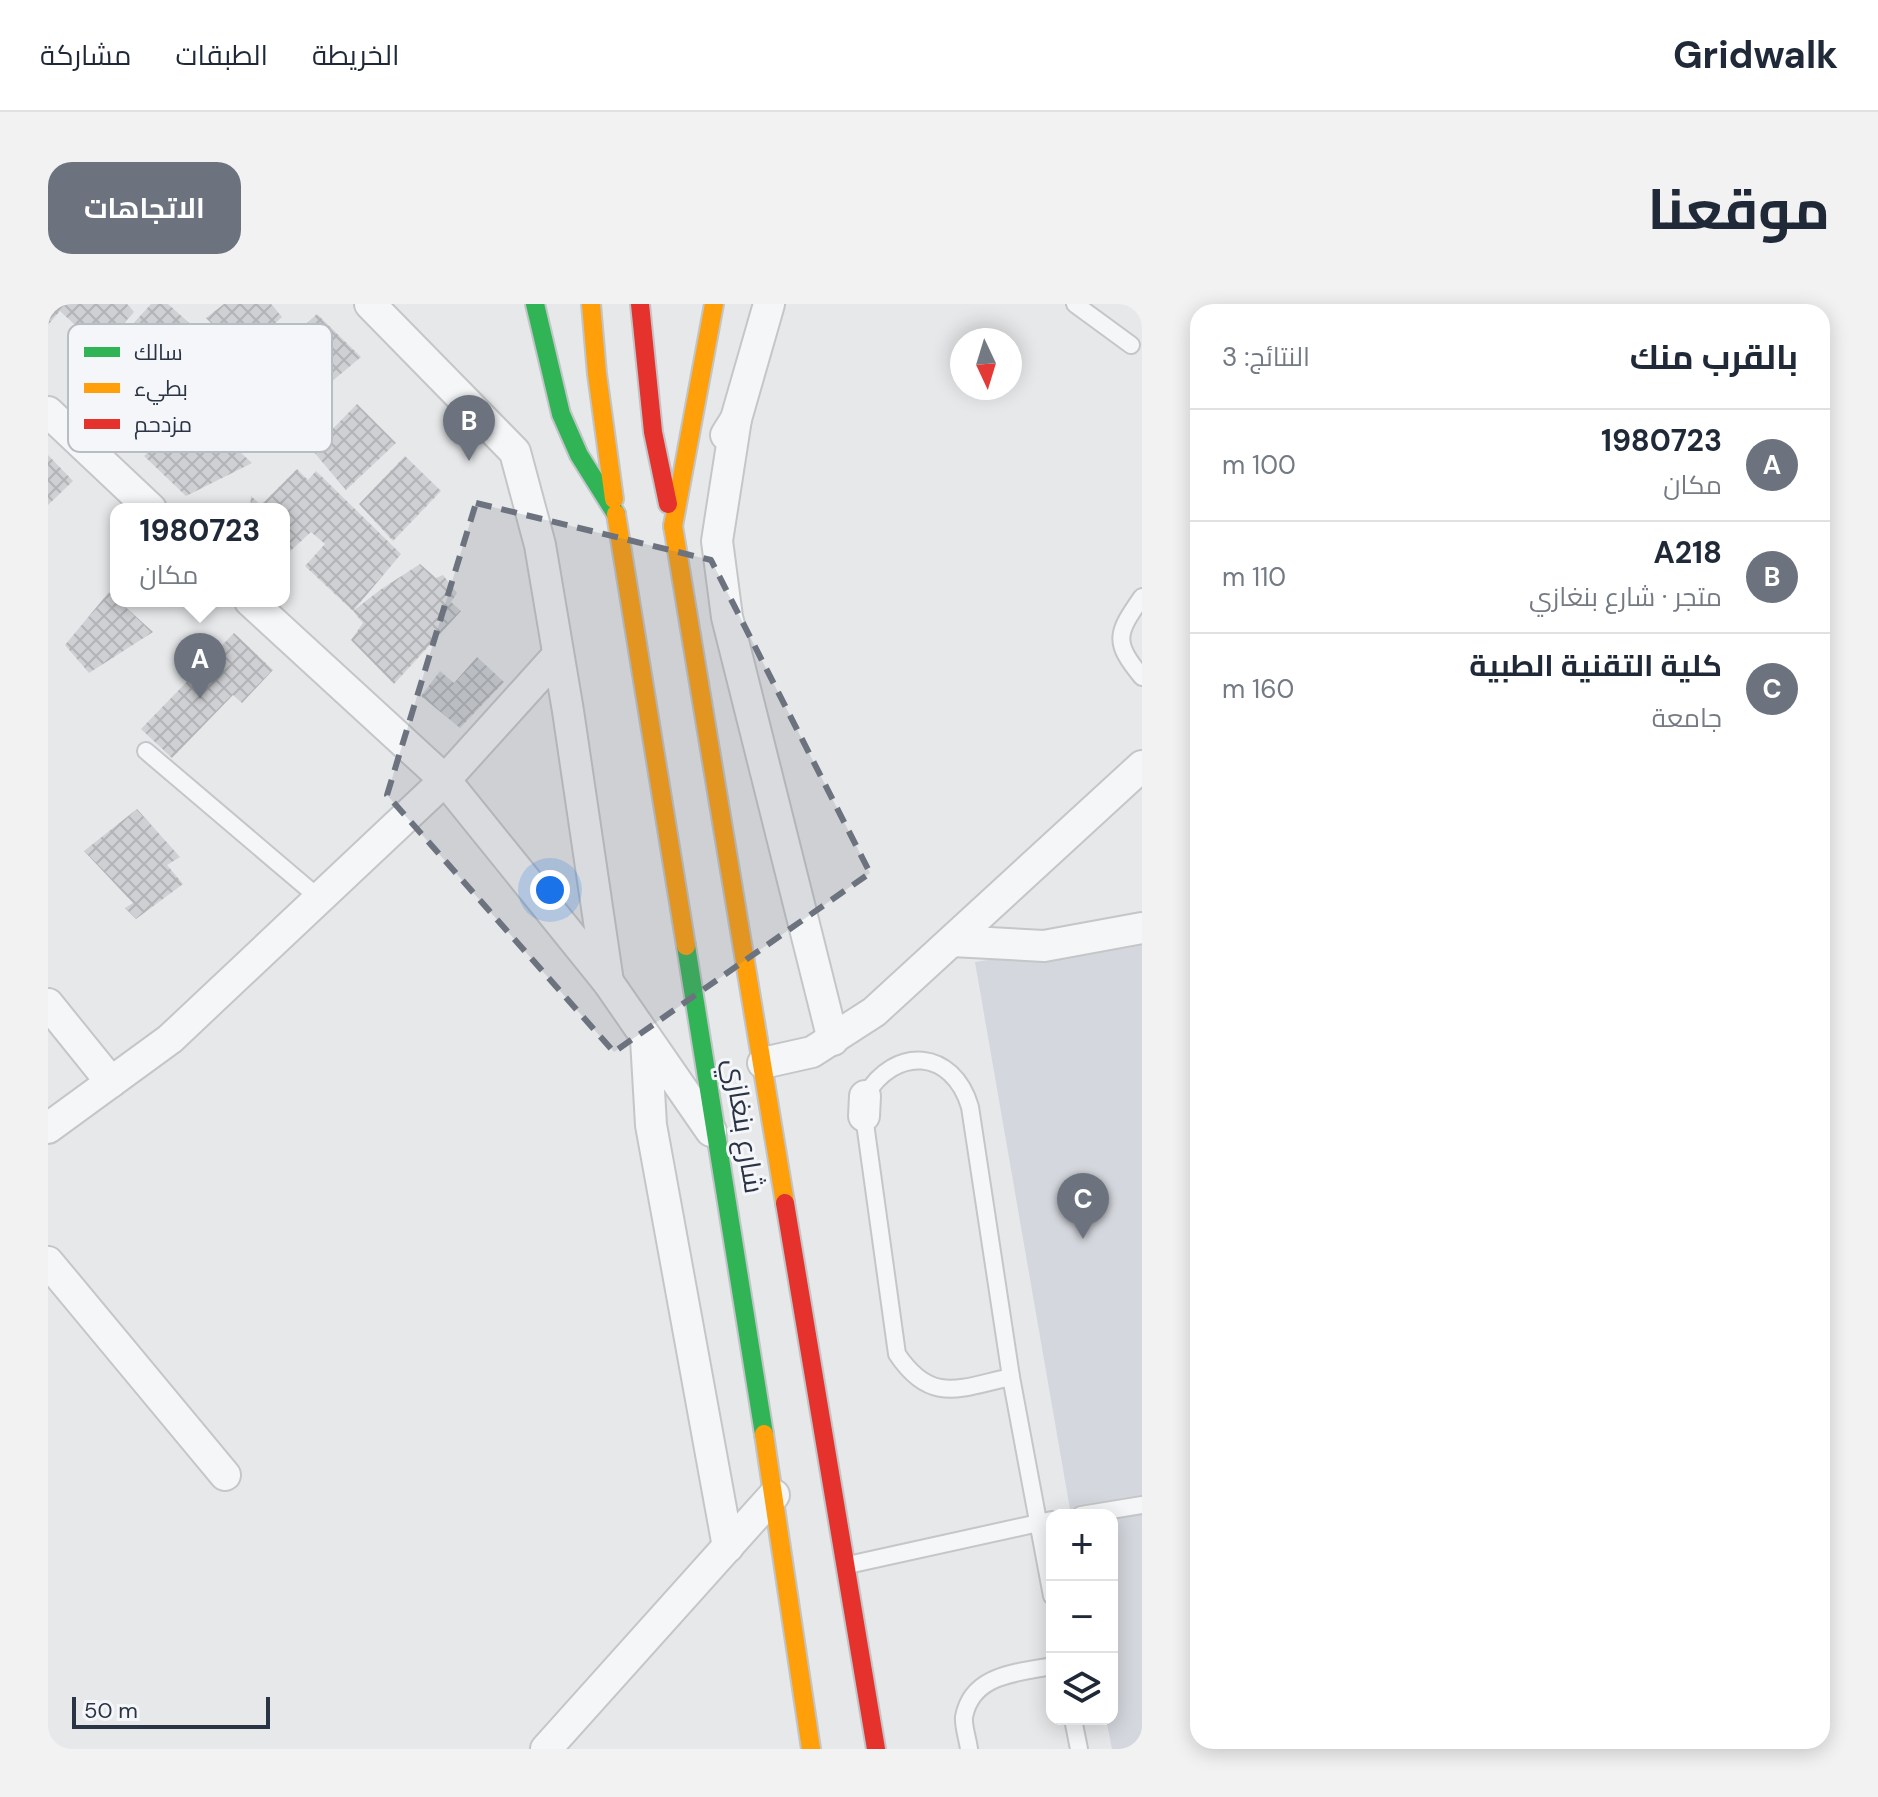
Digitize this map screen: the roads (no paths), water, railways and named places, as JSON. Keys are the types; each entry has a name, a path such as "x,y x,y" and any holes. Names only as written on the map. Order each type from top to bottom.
{"main road":[{"path":"535,304 561,414 579,455 616,514"},
{"name":"شارع بنغازي","path":"591,304 616,514 718,1141 763,1381 774,1495 811,1749"},
{"name":"شارع بنغازي","path":"640,304 653,432 673,526 763,1063 807,1373 846,1566 876,1749"},
{"path":"673,526 714,304"}],"street":[{"path":"370,304 515,452 540,545 608,982"},
{"path":"769,304 736,419 717,541 727,617 833,1040"},
{"path":"48,412 68,431"},
{"path":"673,526 736,419"},
{"path":"90,452 145,503"},
{"path":"257,607 445,780 608,982 718,1141"},
{"path":"48,1128 170,1039 445,780 558,655"},
{"path":"763,1063 812,1052 874,1012 1142,766"},
{"path":"952,941 1044,946 1142,928"},
{"path":"48,1004 111,1082"},
{"path":"646,1037 651,1125 728,1547"},
{"path":"48,1262 225,1475"},
{"path":"546,1749 774,1495"}],"lane":[{"path":"1075,304 1131,345"},
{"path":"1142,597 1121,627 1122,646 1128,660 1142,677"},
{"path":"146,751 319,898"},
{"path":"846,1566 1046,1521 1011,1377 965,1090 954,1075 939,1065 921,1060 903,1061 886,1069 873,1082 865,1106 897,1354 911,1374 931,1388 964,1387 1011,1377"},
{"path":"1118,1509 1142,1505"},
{"path":"969,1749 964,1718 976,1690 992,1679 1046,1667"},
{"path":"1074,1725 1079,1749"}],"place":[{"name":"A218","path":"469,461"},
{"name":"1980723","path":"200,699"},
{"name":"كلية التقنية الطبية","path":"1083,1239"}]}
